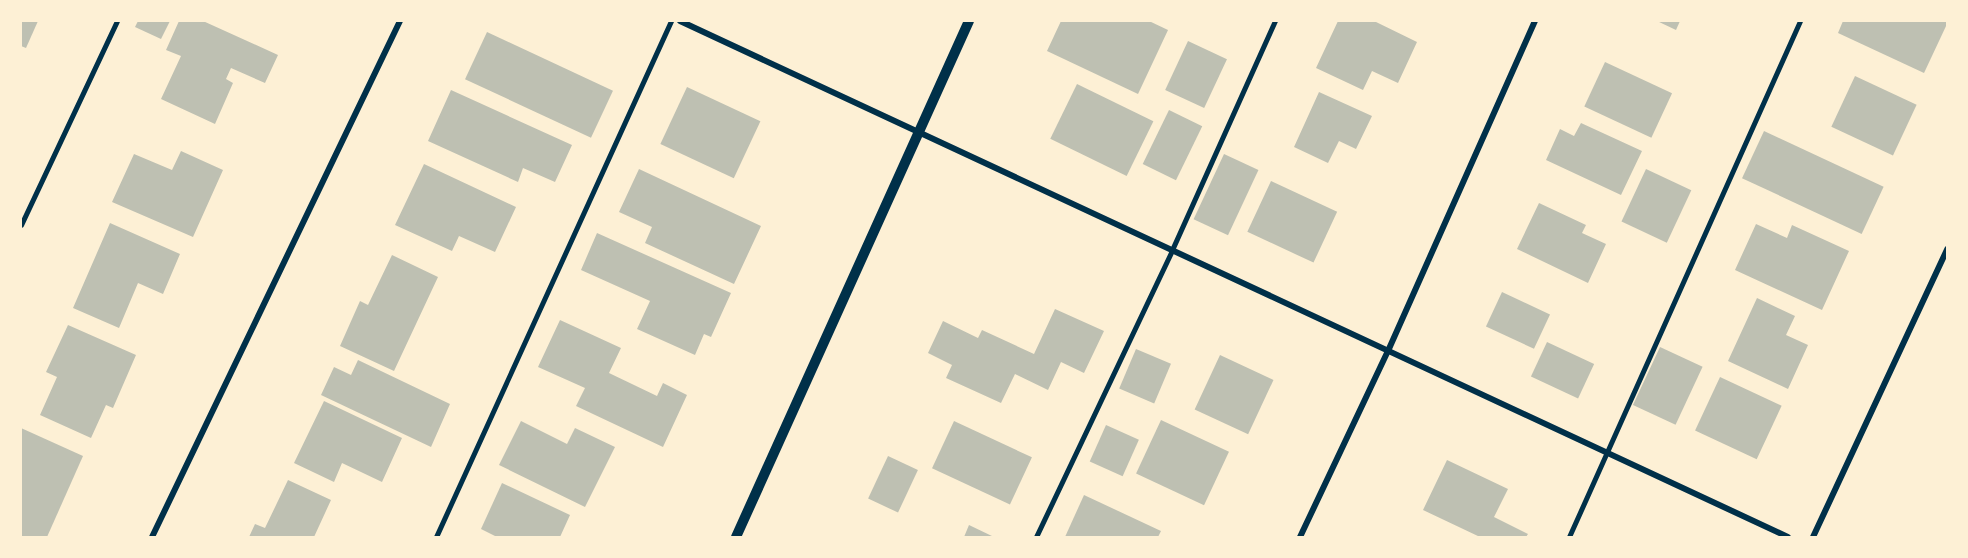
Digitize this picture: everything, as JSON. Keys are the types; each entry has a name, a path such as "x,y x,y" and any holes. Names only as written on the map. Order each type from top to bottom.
{"street":[{"path":"152,537 400,21"},
{"path":"680,21 1788,537"},
{"path":"736,537 969,21"},
{"path":"1300,537 1388,351 1535,21"},
{"path":"1813,537 1947,249"}],"lane":[{"path":"21,225 117,21"},
{"path":"436,537 671,21"},
{"path":"1036,537 1172,250 1275,21"},
{"path":"1569,537 1609,453 1800,21"}],"building":[{"path":"21,21 38,21 26,48 21,46"},
{"path":"138,21 170,21 161,39 135,27"},
{"path":"179,21 203,21 278,55 265,83 231,68 226,79 233,83 215,124 161,99 181,56 166,50"},
{"path":"1061,21 1149,21 1168,30 1138,94 1047,51"},
{"path":"1338,21 1374,21 1417,42 1398,83 1372,71 1363,90 1316,68"},
{"path":"1657,21 1680,21 1676,30"},
{"path":"1843,21 1947,21 1947,24 1924,73 1838,33"},
{"path":"487,32 613,91 591,138 465,79"},
{"path":"1188,41 1227,59 1204,108 1165,90"},
{"path":"1605,62 1672,93 1651,138 1584,106"},
{"path":"1855,76 1917,105 1893,155 1831,127"},
{"path":"1077,84 1153,121 1127,176 1050,139"},
{"path":"687,87 760,121 734,178 660,144"},
{"path":"451,90 572,145 555,182 523,168 518,182 428,141"},
{"path":"1319,92 1372,116 1356,149 1339,141 1328,163 1294,147"},
{"path":"1169,110 1202,126 1176,180 1143,164"},
{"path":"1581,123 1642,151 1621,195 1546,160 1560,129 1574,136"},
{"path":"1764,131 1884,187 1862,234 1742,178"},
{"path":"181,151 223,170 193,237 112,202 134,154 172,170"},
{"path":"1224,154 1258,170 1228,235 1194,219"},
{"path":"424,164 516,207 495,252 459,236 452,251 395,225"},
{"path":"639,169 761,226 734,284 645,243 652,227 619,212"},
{"path":"1646,169 1691,190 1667,243 1621,222"},
{"path":"1271,181 1337,212 1313,263 1247,232"},
{"path":"1539,203 1586,225 1582,233 1606,244 1588,283 1517,249"},
{"path":"110,223 180,254 163,294 138,283 119,328 73,308"},
{"path":"1756,224 1787,238 1792,225 1849,251 1822,310 1735,270"},
{"path":"597,233 731,293 711,337 704,334 695,355 637,329 650,301 581,270"},
{"path":"392,255 438,277 394,371 340,346 360,301 368,305"},
{"path":"1502,292 1550,314 1534,349 1486,326"},
{"path":"1757,298 1795,316 1786,335 1808,345 1788,389 1728,361"},
{"path":"1055,309 1104,331 1084,373 1061,362 1048,390 1015,374 1001,403 946,378 952,365 928,353 943,321 978,338 982,330 1034,354"},
{"path":"560,320 621,348 609,373 657,396 663,383 687,395 663,447 576,406 585,388 538,367"},
{"path":"68,325 136,355 113,408 106,405 91,438 40,415 57,377 46,372"},
{"path":"1547,342 1594,364 1578,398 1531,376"},
{"path":"1660,347 1703,367 1676,425 1633,405"},
{"path":"1136,349 1171,364 1154,403 1119,389"},
{"path":"1220,355 1273,380 1248,434 1195,409"},
{"path":"358,360 450,404 431,447 321,395 334,367 351,375"},
{"path":"1720,377 1782,406 1757,459 1695,430"},
{"path":"324,401 402,438 382,482 342,463 334,482 294,463"},
{"path":"1161,420 1229,452 1204,505 1136,473"},
{"path":"521,421 567,444 575,428 615,447 585,507 499,465"},
{"path":"954,421 1032,457 1010,504 932,468"},
{"path":"1106,425 1139,440 1123,476 1090,462"},
{"path":"21,428 83,456 47,537 21,537"},
{"path":"888,456 918,470 898,513 868,499"},
{"path":"1447,460 1508,489 1494,517 1528,534 1526,537 1480,537 1423,510"},
{"path":"288,480 331,500 314,537 249,537 255,524 265,528"},
{"path":"502,483 570,515 560,537 497,537 481,529"},
{"path":"1084,495 1161,531 1158,537 1065,537"},
{"path":"969,525 994,537 964,537"}]}
